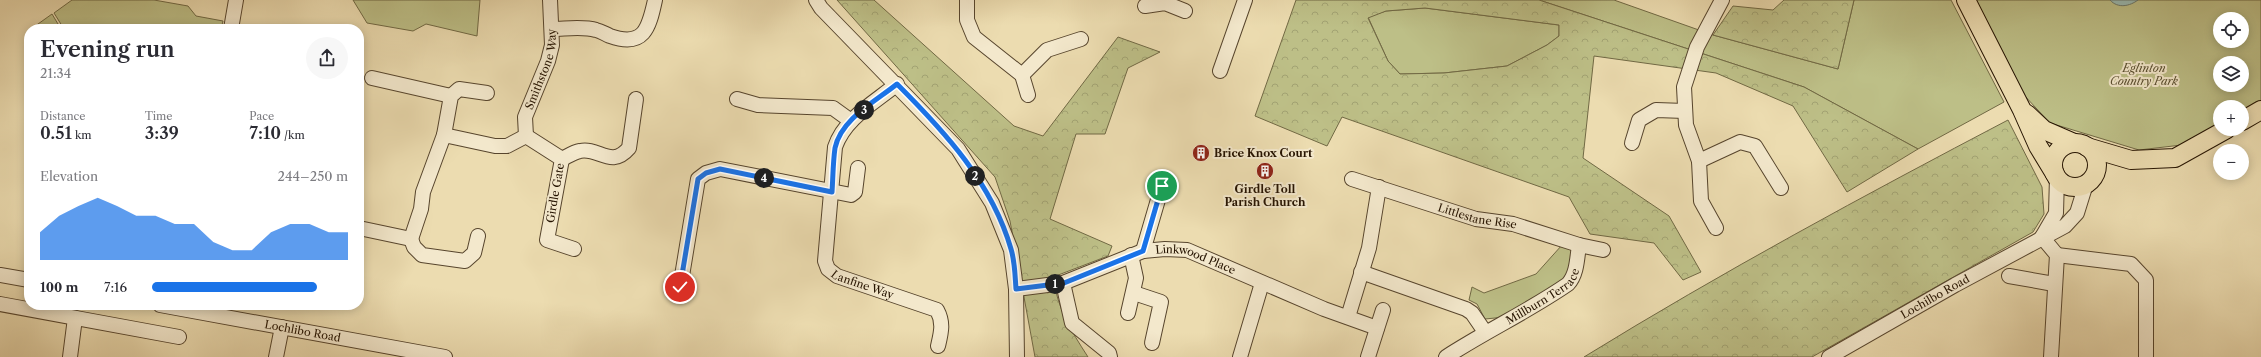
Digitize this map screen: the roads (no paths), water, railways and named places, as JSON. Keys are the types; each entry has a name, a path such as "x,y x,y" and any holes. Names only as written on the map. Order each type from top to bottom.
{"main road":[{"path":"1966,0 2022,110 2038,146 2056,176 2066,184 2072,186 2089,181 2108,169 2131,160 2175,158 2214,136"},
{"path":"2022,110 2044,130 2081,145 2131,160"},
{"path":"2249,117 2261,110"},
{"path":"2056,176 2054,160 2056,154 2061,148 2081,145 2096,158 2097,165 2089,181"}],"street":[{"path":"232,24 236,0"},
{"name":"Smithstone Way","path":"526,136 524,117 548,61 552,44 550,0"},
{"path":"552,29 594,29 611,36 630,40 644,34 650,25 655,0"},
{"path":"968,0 967,20 974,37 1022,75 1028,95"},
{"path":"1220,71 1245,0"},
{"path":"1716,228 1701,201 1699,161 1686,125 1684,87 1697,47 1722,0"},
{"path":"1145,6 1165,2 1185,11"},
{"path":"823,3 958,149 992,203 1011,250 1016,289 1017,357"},
{"path":"1022,75 1048,50 1081,39"},
{"path":"372,78 451,96"},
{"path":"832,192 835,147 840,135 851,121 897,84"},
{"path":"478,236 474,253 465,261 422,255 414,247 411,239 421,209 423,192 444,135 451,96 459,89 487,93"},
{"path":"562,159 580,150 616,158 623,154 629,148 636,99"},
{"path":"737,99 758,105 833,108 851,121"},
{"path":"1632,143 1639,120 1656,110 1686,111"},
{"path":"444,135 495,146 507,146 526,136"},
{"name":"Girdle Gate","path":"526,136 562,159 547,240 574,249"},
{"path":"1699,161 1740,142 1754,146 1781,188"},
{"path":"679,294 698,179 706,173 720,169 851,195 855,192 858,168"},
{"path":"2051,357 2056,255 2042,237 2056,213 2056,176"},
{"name":"Littlestane Rise","path":"1352,179 1476,219 1513,224 1579,246 1603,250"},
{"name":"Lochilbo Road","path":"1829,357 2042,237 2065,226 2077,213 2089,181"},
{"path":"1128,313 1134,292 1137,253 1162,186"},
{"path":"1348,317 1369,248 1372,220 1379,187"},
{"name":"Lanfine Way","path":"832,192 825,261 828,269 837,276 936,310 941,318 942,326 938,346"},
{"path":"364,229 411,239"},
{"name":"Millburn Terrace","path":"1446,357 1485,332 1521,314 1568,284 1575,272 1579,246"},
{"name":"Linkwood Place","path":"1016,289 1064,283 1137,253 1165,249 1188,250 1324,309 1377,328"},
{"path":"2056,255 2131,264 2146,280 2146,357"},
{"path":"1361,272 1466,309 1472,313 1485,332"},
{"path":"0,275 24,279"},
{"path":"2008,276 2054,284"},
{"path":"1064,283 1072,323 1088,334 1109,353 1110,357"},
{"path":"1240,357 1262,283"},
{"path":"1134,292 1162,302 1152,343"},
{"path":"0,304 24,308"},
{"path":"32,310 178,337"},
{"name":"Lochlibo Road","path":"188,310 445,357"},
{"path":"1368,357 1383,310"},
{"path":"70,357 75,318"},
{"path":"276,357 282,327"}],"water":[{"path":"2110,0 2138,0 2128,5 2120,6"}],"place":[{"name":"Brice Knox Court","path":"1201,153"},
{"name":"Girdle Toll Parish Church","path":"1265,171"}],"park label":[{"name":"Eglinton Country Park","path":"2144,74"}]}
